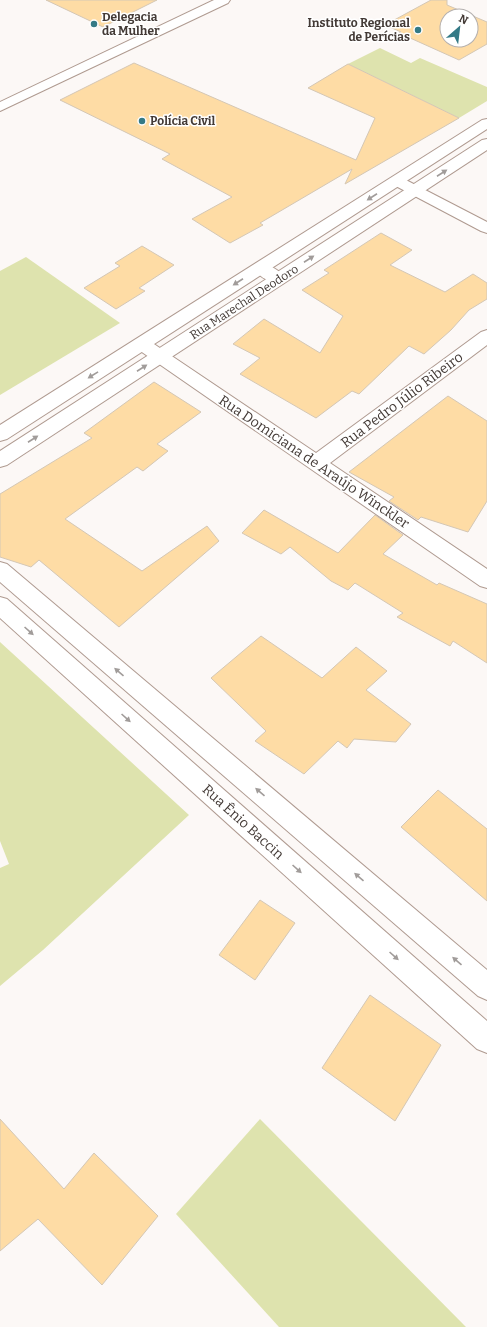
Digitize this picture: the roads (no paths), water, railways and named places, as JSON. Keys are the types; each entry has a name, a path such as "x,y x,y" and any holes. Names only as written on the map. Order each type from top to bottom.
{"street":[{"path":"0,107 224,0"},
{"name":"Rua Marechal Deodoro","path":"0,434 487,123"},
{"name":"Rua Marechal Deodoro","path":"0,460 487,143"},
{"path":"397,181 487,228"},
{"path":"261,268 278,279"},
{"name":"Rua Pedro Júlio Ribeiro","path":"316,463 487,336"},
{"name":"Rua Domiciana de Araújo Winckler","path":"142,344 487,580"},
{"path":"0,570 487,987"},
{"name":"Rua Ênio Baccin","path":"0,605 315,886 486,1036"},
{"path":"67,665 90,647"},
{"path":"179,765 204,745"},
{"path":"315,886 338,860"}],"place":[{"name":"Delegacia da Mulher","path":"94,24"},
{"name":"Instituto Regional de Perícias","path":"418,30"},
{"name":"Polícia Civil","path":"142,121"}]}
